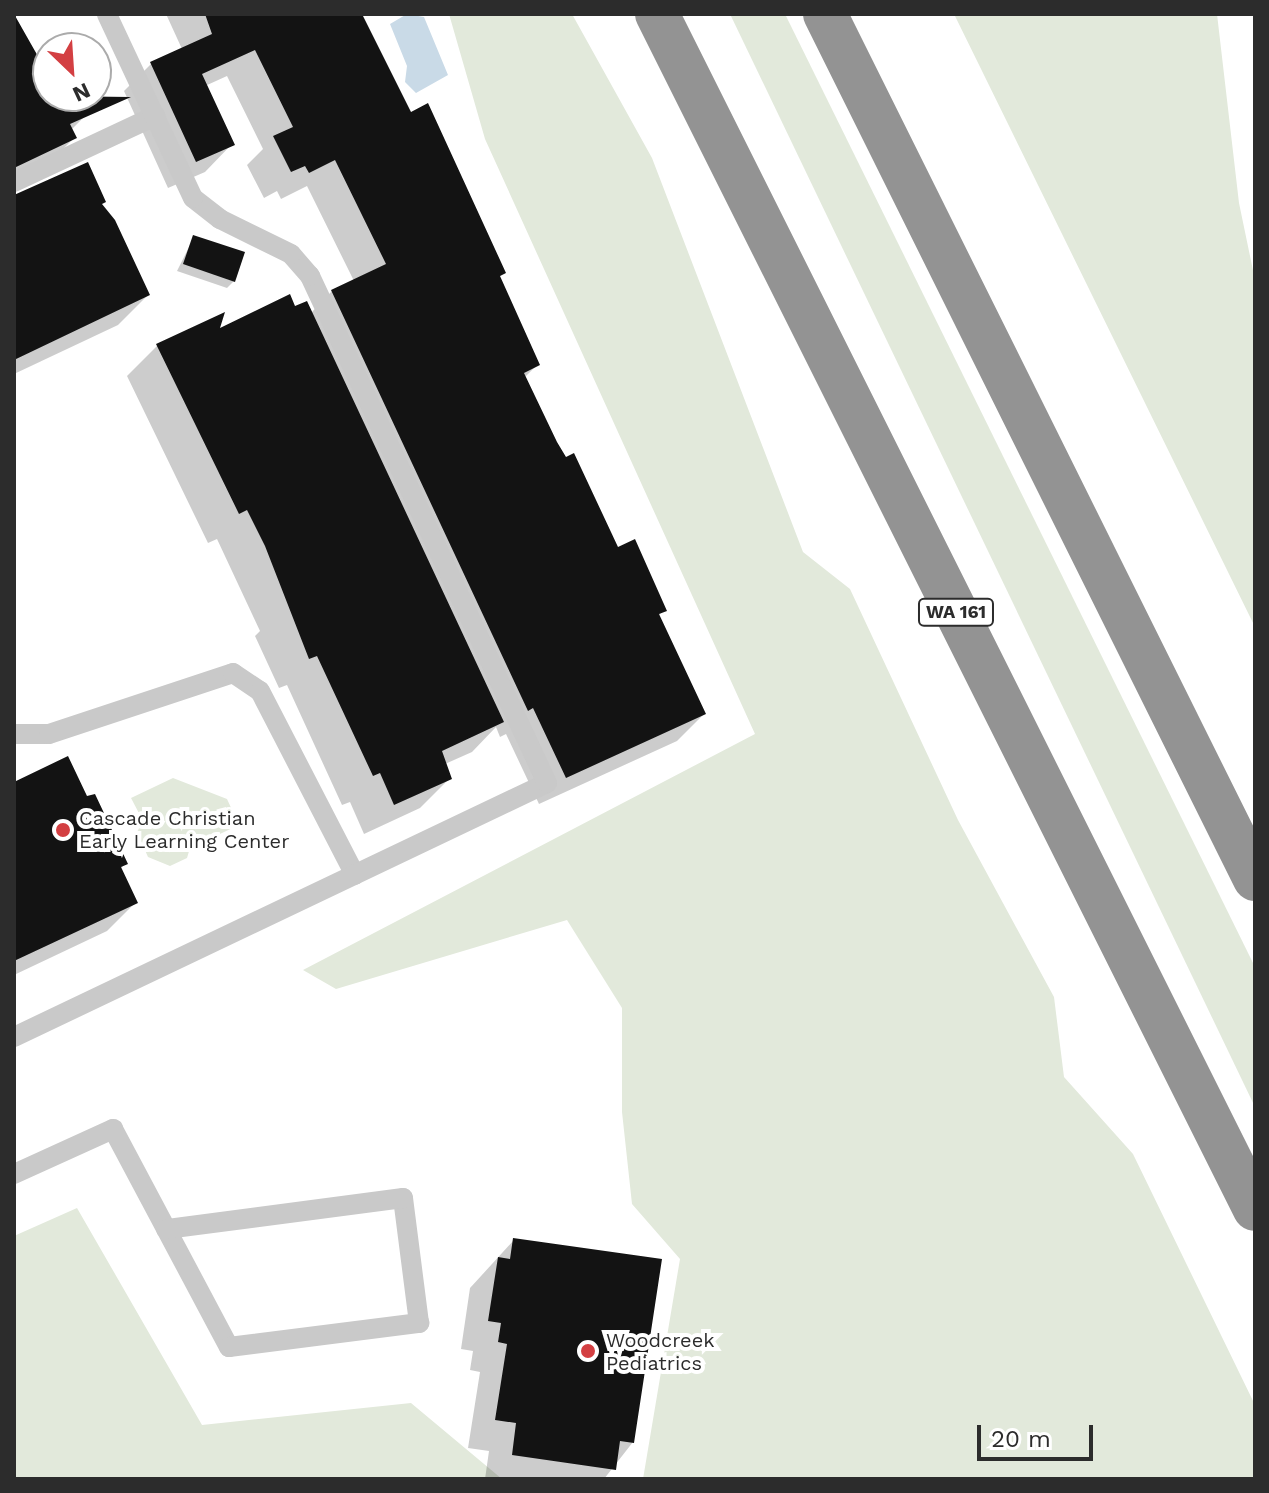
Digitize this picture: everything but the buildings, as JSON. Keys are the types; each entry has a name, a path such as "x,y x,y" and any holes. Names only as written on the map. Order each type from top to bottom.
{"highway":[{"name":"WA 161","path":"657,14 1255,1209"},
{"path":"825,14 1255,879"}],"lane":[{"path":"14,1037 547,783 310,276 291,254 220,219 193,198 107,14"},
{"path":"14,182 155,116"},
{"path":"14,734 49,734 233,673 260,691 355,875"},
{"path":"14,1174 113,1129 166,1229 229,1347 419,1323 403,1198 166,1229"}],"shaded area":[{"path":"449,14 572,14 652,158 803,552 850,589 958,820 1054,997 1064,1077 1133,1154 1255,1405 1255,1479 643,1479 680,1259 632,1204 622,1112 622,1008 567,920 336,989 303,970 755,734 485,139"},
{"path":"730,14 785,14 1255,967 1255,1107"},
{"path":"954,14 1217,14 1239,203 1255,280 1255,627"},
{"path":"173,778 227,799 239,825 190,848 187,858 170,866 148,857 137,832 143,821 131,798"},
{"path":"77,1208 202,1425 411,1403 502,1479 14,1479 14,1236"}],"water":[{"path":"407,14 424,17 448,75 416,93 405,82 407,66 390,24"}],"place":[{"name":"Cascade Christian Early Learning Center","path":"63,830"},
{"name":"Woodcreek Pediatrics","path":"588,1351"}]}
